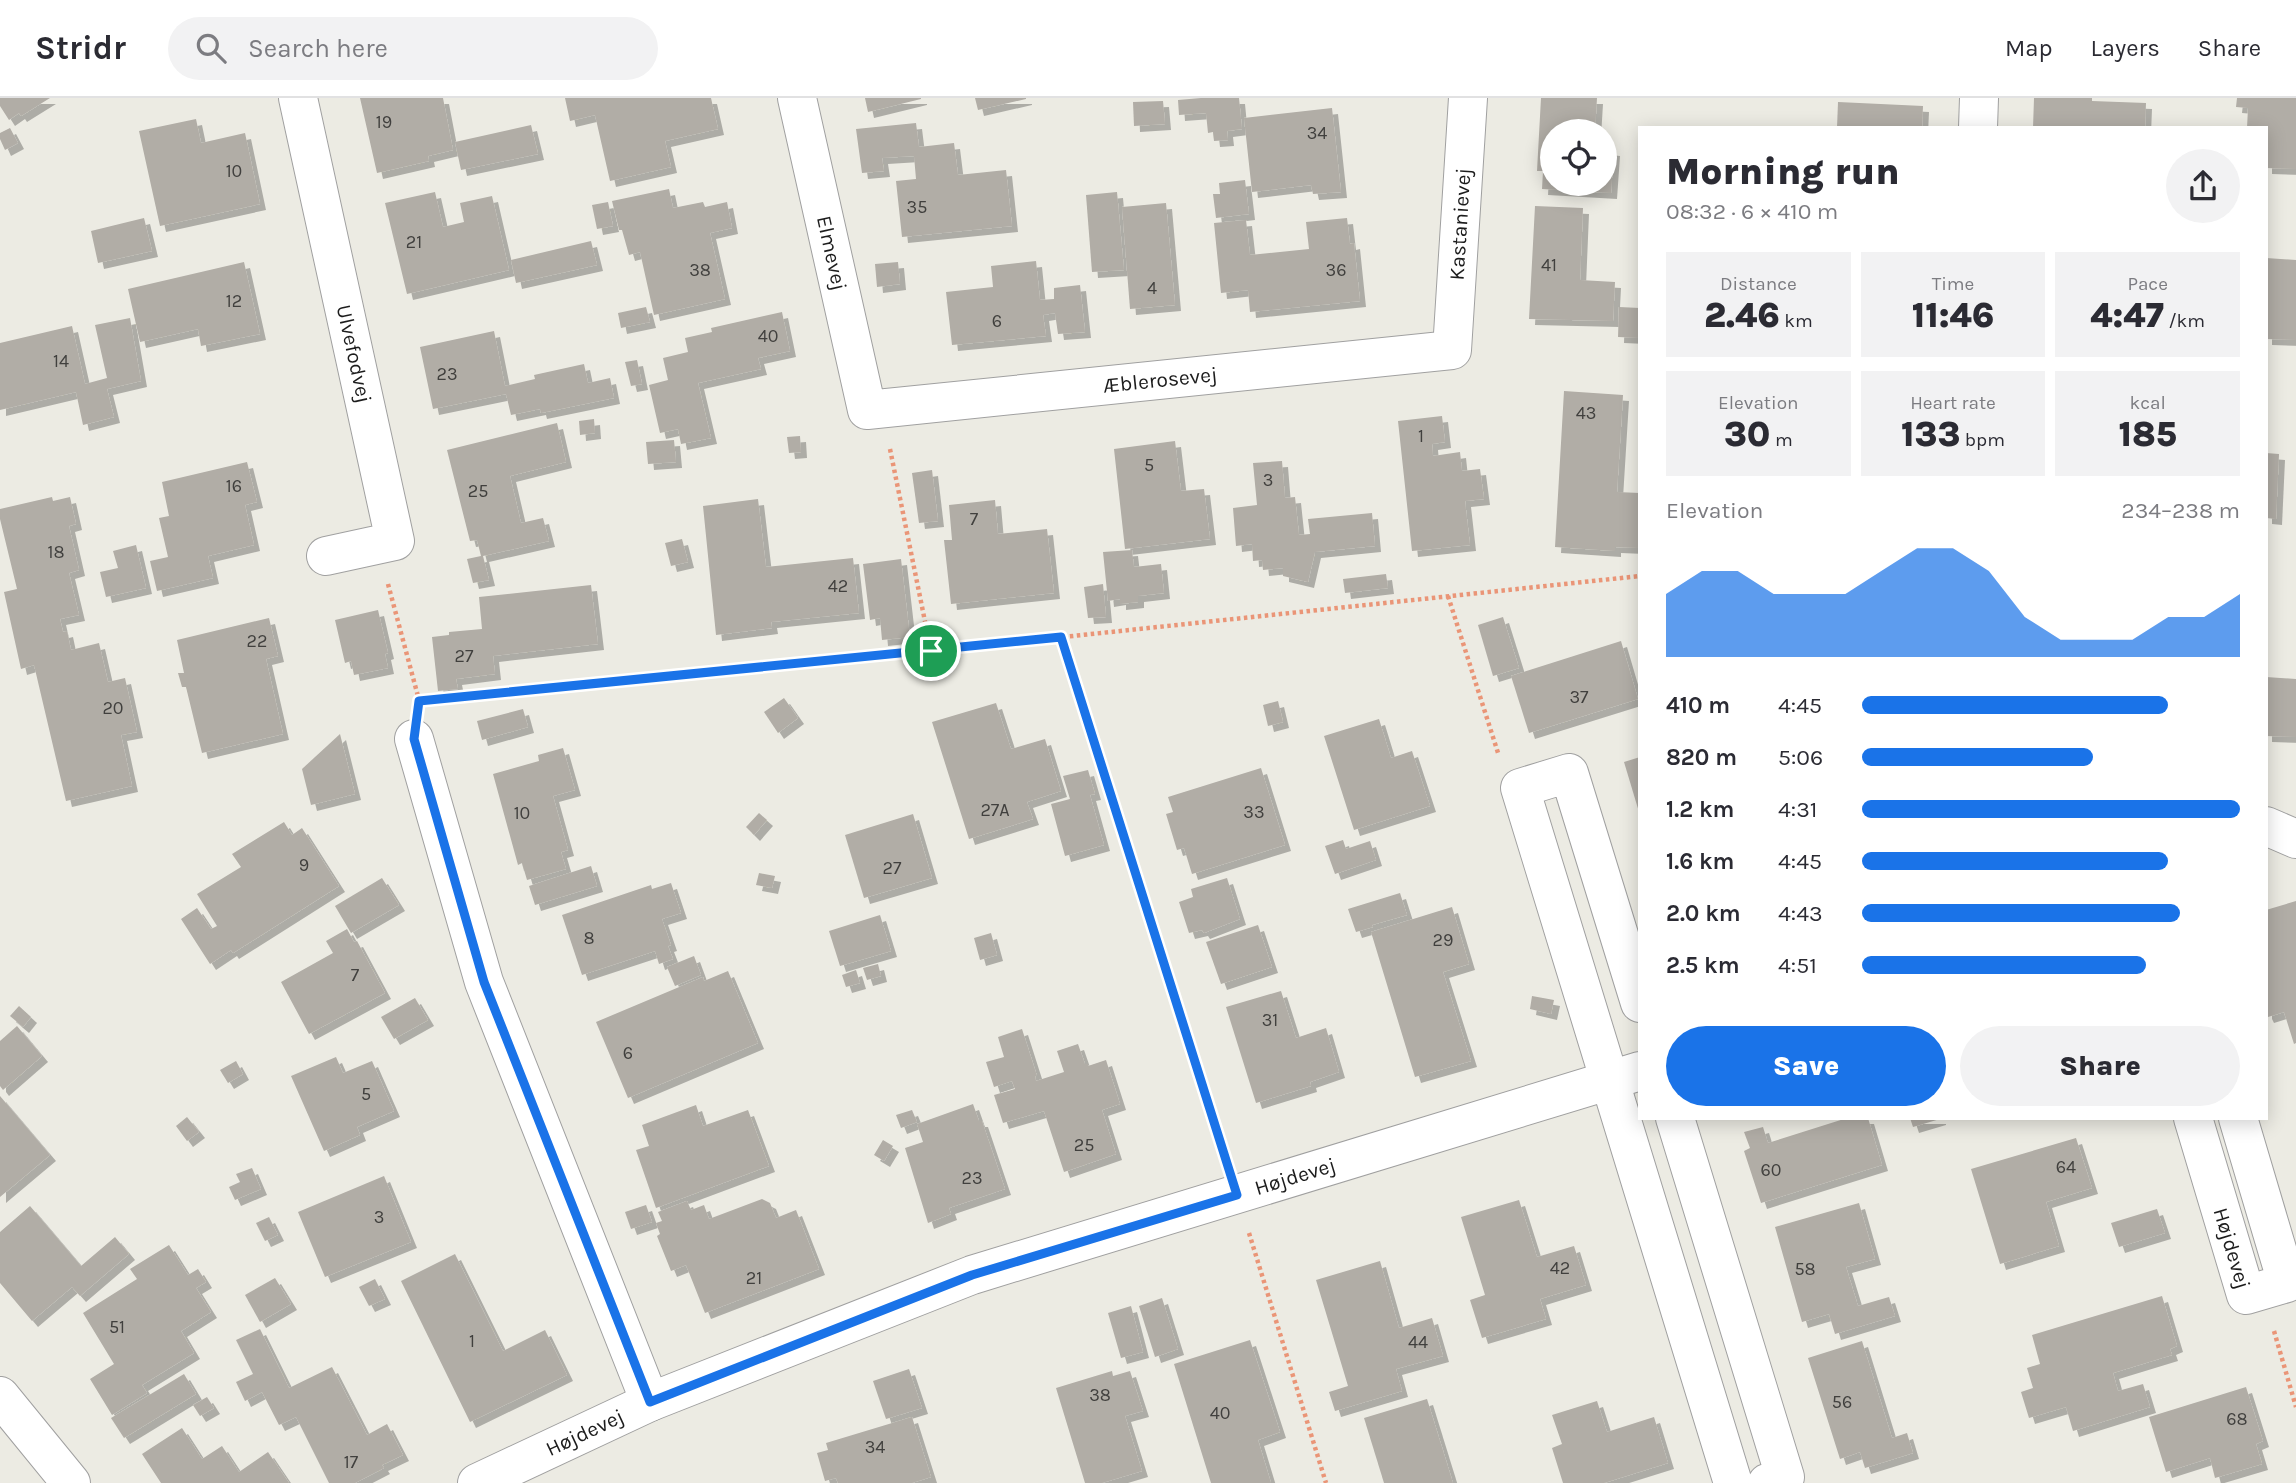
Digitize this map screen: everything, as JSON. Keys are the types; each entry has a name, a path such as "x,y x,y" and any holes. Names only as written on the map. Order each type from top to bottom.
{"street":[{"name":"Ulvefodvej","path":"298,98 395,541"},
{"name":"Elmevej","path":"797,98 874,410"},
{"name":"Kastanievej","path":"1452,350 1468,98"},
{"path":"1978,126 1979,98"},
{"name":"Æblerosevej","path":"874,410 1452,350"},
{"path":"327,556 395,541"},
{"path":"414,739 484,982 650,1402"},
{"path":"1638,997 1569,774 1520,788 1625,1076 1733,1483"},
{"path":"2268,827 2296,839"},
{"name":"Højdevej","path":"477,1483 650,1402 972,1275 1625,1076"},
{"path":"1676,1120 1785,1477 1767,1483"},
{"name":"Højdevej","path":"2194,1120 2246,1295 2287,1283 2239,1120"},
{"path":"0,1396 71,1483"}],"path":[{"path":"874,410 931,651"},
{"path":"395,541 386,578 419,701 931,651 1638,576"},
{"path":"1448,596 1503,769 1520,788"},
{"path":"1061,637 1326,1483"},
{"path":"2262,1291 2296,1407"}],"building":[{"path":"0,98 50,98 21,116 19,113 9,120 0,106"},
{"path":"360,98 443,98 453,150 428,156 429,161 377,173"},
{"path":"565,98 711,98 718,129 665,141 671,167 610,181 595,115 570,121"},
{"path":"865,98 921,98 921,99 868,112"},
{"path":"975,98 1026,98 1026,99 978,110"},
{"path":"1239,98 1242,129 1227,131 1228,140 1214,141 1213,132 1208,133 1206,113 1179,115 1178,100"},
{"path":"1541,98 1597,98 1596,119 1540,119 1540,171 1537,171"},
{"path":"2034,98 2092,98 2092,101 2146,103 2145,126 2033,126"},
{"path":"2237,98 2296,98 2296,169 2268,168 2268,126 2247,126 2248,108 2236,107"},
{"path":"1163,101 1165,124 1134,126 1133,102"},
{"path":"1838,102 1923,106 1922,126 1837,126"},
{"path":"1332,108 1341,192 1313,194 1311,185 1252,192 1244,118"},
{"path":"196,119 201,143 245,133 260,204 160,226 139,131"},
{"path":"916,123 919,147 954,143 958,175 1006,170 1012,226 902,237 896,181 916,179 914,156 882,158 884,171 862,173 856,129"},
{"path":"531,125 538,154 461,170 455,142"},
{"path":"10,128 18,143 5,150 0,133"},
{"path":"1245,180 1249,214 1216,218 1213,194 1220,194 1219,183"},
{"path":"669,189 673,208 703,202 705,207 727,202 732,228 710,233 725,299 654,315 640,252 629,255 612,201"},
{"path":"435,192 443,227 464,222 460,203 492,196 509,270 407,294 385,203"},
{"path":"1117,192 1124,270 1092,272 1086,195"},
{"path":"608,202 613,226 597,229 592,205"},
{"path":"1166,203 1175,305 1130,309 1122,207"},
{"path":"1535,206 1583,208 1580,280 1615,282 1613,321 1529,319"},
{"path":"144,218 152,251 98,263 91,231"},
{"path":"1347,218 1350,244 1354,243 1360,301 1250,312 1248,290 1221,293 1214,223 1246,220 1250,255 1309,249 1306,222"},
{"path":"591,241 597,265 516,283 511,260"},
{"path":"2268,258 2296,260 2296,340 2268,339"},
{"path":"1036,261 1040,300 1054,299 1054,288 1080,285 1085,332 1058,334 1055,313 1043,315 1046,336 952,345 946,292 993,287 991,266"},
{"path":"244,262 260,334 201,346 198,329 140,342 128,289"},
{"path":"898,262 900,284 877,287 875,264"},
{"path":"646,307 650,322 621,328 618,313"},
{"path":"1619,307 1638,308 1638,338 1618,337"},
{"path":"782,312 790,351 758,358 761,369 698,383 711,438 681,444 678,429 660,433 649,385 668,380 663,358 688,352 685,338 712,332 711,328"},
{"path":"130,318 141,381 107,389 114,417 83,425 76,392 0,410 0,343 72,326 85,384 107,378 95,325"},
{"path":"494,331 505,386 535,379 534,375 584,364 588,383 610,378 614,398 541,413 540,409 511,415 506,394 433,409 420,347"},
{"path":"637,360 642,384 631,386 625,362"},
{"path":"1564,391 1623,395 1617,492 1638,493 1638,548 1615,547 1615,551 1555,547"},
{"path":"1442,416 1445,442 1432,444 1433,456 1460,452 1462,471 1480,469 1484,499 1465,501 1470,545 1412,551 1398,421"},
{"path":"594,419 595,433 580,435 579,421"},
{"path":"557,423 566,462 510,476 521,523 543,518 549,541 483,556 489,580 473,583 467,559 481,556 477,540 470,541 447,450"},
{"path":"800,436 801,452 789,453 787,437"},
{"path":"674,440 676,462 648,464 646,442"},
{"path":"1175,441 1181,491 1204,489 1210,539 1125,549 1114,449"},
{"path":"2268,453 2279,454 2276,519 2268,518"},
{"path":"1282,461 1285,498 1295,497 1299,535 1310,534 1308,519 1372,513 1375,546 1315,552 1308,582 1283,576 1283,568 1263,570 1262,560 1253,561 1252,544 1236,546 1233,508 1257,505 1253,463"},
{"path":"247,462 257,502 245,505 254,545 208,556 213,578 157,591 150,561 168,557 159,518 169,516 162,482"},
{"path":"932,470 938,521 919,523 912,473"},
{"path":"52,497 53,501 70,497 76,524 69,526 79,570 69,573 79,615 60,619 63,632 67,631 71,650 99,643 108,682 125,678 137,732 121,735 132,786 66,801 34,665 21,669 4,592 17,589 0,519 0,509"},
{"path":"758,499 766,567 853,558 859,613 771,622 772,628 716,635 703,506"},
{"path":"995,500 998,534 1047,529 1054,593 951,604 944,540 952,540 949,505"},
{"path":"682,539 688,562 671,566 665,543"},
{"path":"136,545 146,588 106,597 100,572 118,568 113,551"},
{"path":"1132,550 1134,567 1161,564 1164,593 1138,596 1138,602 1120,604 1120,599 1108,601 1103,552"},
{"path":"901,559 910,637 882,640 880,618 870,620 863,564"},
{"path":"1386,574 1388,588 1345,593 1343,579"},
{"path":"1103,584 1106,617 1088,618 1084,587"},
{"path":"591,585 598,644 493,656 495,674 456,679 458,689 438,691 432,637 449,635 449,632 482,629 479,597"},
{"path":"378,610 388,653 385,654 388,668 354,675 351,661 345,663 335,620"},
{"path":"1503,617 1519,668 1493,676 1478,625"},
{"path":"269,618 278,656 266,659 283,734 202,753 186,687 182,687 178,673 184,673 177,640"},
{"path":"1621,641 1638,699 1529,733 1511,676"},
{"path":"2268,677 2296,679 2296,737 2268,736"},
{"path":"784,698 798,718 778,733 764,712"},
{"path":"1278,701 1283,722 1268,726 1263,705"},
{"path":"996,703 1011,749 1045,739 1061,791 1027,802 1033,819 969,839 932,722"},
{"path":"523,709 528,727 482,740 477,721"},
{"path":"1379,719 1391,758 1412,751 1430,806 1354,830 1324,736"},
{"path":"340,734 355,794 311,805 302,769"},
{"path":"563,748 575,790 553,796 568,850 561,852 566,869 527,880 522,863 518,865 493,774 539,761 538,755"},
{"path":"1638,758 1638,809 1624,762"},
{"path":"1261,768 1285,845 1192,874 1184,848 1177,850 1166,814 1173,812 1168,797"},
{"path":"1088,770 1095,794 1090,795 1104,845 1065,856 1051,804 1070,799 1063,776"},
{"path":"759,813 767,820 754,835 746,827"},
{"path":"913,814 932,878 864,898 845,835"},
{"path":"284,822 292,835 302,828 339,886 233,953 231,950 210,964 181,919 197,908 211,929 217,926 197,894 241,867 232,854"},
{"path":"1343,840 1346,849 1370,841 1376,860 1335,874 1325,846"},
{"path":"591,866 597,886 535,905 529,886"},
{"path":"759,873 775,876 772,888 756,885"},
{"path":"382,878 399,905 351,933 335,906"},
{"path":"1227,878 1240,919 1204,933 1202,930 1189,933 1179,902 1193,897 1191,889"},
{"path":"671,883 681,913 662,919 673,959 659,964 655,951 582,975 562,915 651,885 652,889"},
{"path":"1400,893 1407,915 1356,932 1348,909"},
{"path":"2296,901 2294,1044 2284,1012 2268,1017 2268,909"},
{"path":"1452,907 1469,964 1443,972 1471,1061 1415,1077 1371,932"},
{"path":"880,915 891,951 840,966 829,931"},
{"path":"1258,925 1272,967 1221,984 1206,942"},
{"path":"347,929 354,942 357,941 385,993 309,1034 281,982 333,953 326,941"},
{"path":"991,933 997,955 980,960 974,938"},
{"path":"694,956 701,975 675,986 667,967"},
{"path":"878,964 881,976 867,980 863,968"},
{"path":"856,970 860,983 846,987 842,975"},
{"path":"728,971 758,1043 628,1098 596,1022 703,977 704,981"},
{"path":"1281,991 1296,1038 1326,1028 1339,1072 1310,1082 1311,1086 1256,1103 1226,1007"},
{"path":"1532,996 1554,1000 1551,1014 1530,1009"},
{"path":"415,998 428,1020 394,1039 381,1017"},
{"path":"19,1006 31,1017 23,1027 10,1016"},
{"path":"17,1026 42,1056 3,1090 0,1086 0,1041"},
{"path":"1022,1029 1037,1076 1036,1081 1064,1072 1057,1051 1078,1044 1088,1066 1106,1060 1120,1104 1102,1110 1116,1154 1064,1172 1044,1111 1003,1123 994,1095 1015,1089 1012,1081 994,1087 986,1062 1004,1057 998,1037"},
{"path":"336,1057 343,1073 372,1061 394,1111 357,1127 360,1135 324,1151 291,1076"},
{"path":"236,1061 243,1074 228,1083 220,1070"},
{"path":"0,1096 50,1155 0,1197"},
{"path":"973,1104 979,1121 982,1121 1005,1189 949,1208 951,1214 928,1223 905,1148 923,1142 917,1124"},
{"path":"696,1105 703,1126 748,1110 769,1166 656,1208 636,1150 649,1146 642,1125"},
{"path":"912,1110 917,1122 901,1128 896,1115"},
{"path":"187,1117 199,1132 187,1141 176,1126"},
{"path":"1841,1120 1869,1120 1882,1165 1761,1203 1744,1151 1750,1148 1744,1132 1763,1127 1768,1143"},
{"path":"1911,1120 1937,1120 1913,1127"},
{"path":"2076,1138 2092,1188 2046,1202 2059,1246 2000,1264 1971,1169"},
{"path":"883,1140 893,1146 884,1161 874,1155"},
{"path":"252,1168 261,1189 235,1200 229,1187 240,1182 236,1174"},
{"path":"384,1176 411,1242 325,1277 298,1212"},
{"path":"762,1199 770,1203 776,1218 796,1210 819,1269 705,1313 686,1265 671,1271 657,1236 660,1234 656,1223 662,1221 658,1212 687,1201 691,1210 704,1205 709,1219"},
{"path":"1519,1200 1537,1257 1574,1246 1586,1285 1540,1299 1546,1319 1482,1338 1470,1300 1485,1295 1461,1217"},
{"path":"1859,1203 1875,1259 1846,1267 1858,1306 1889,1297 1895,1316 1835,1334 1829,1314 1802,1322 1775,1227"},
{"path":"646,1205 652,1222 631,1229 625,1212"},
{"path":"30,1206 81,1266 115,1237 129,1254 80,1296 72,1287 32,1321 0,1283 0,1232"},
{"path":"2157,1209 2165,1233 2119,1247 2111,1223"},
{"path":"269,1217 278,1235 265,1241 256,1223"},
{"path":"169,1245 188,1275 198,1269 206,1282 196,1288 211,1312 181,1331 194,1353 142,1385 147,1393 112,1415 90,1379 114,1364 83,1313 137,1279 130,1269"},
{"path":"455,1254 503,1351 545,1330 567,1375 470,1422 401,1281"},
{"path":"1380,1261 1399,1328 1432,1318 1443,1356 1396,1369 1402,1391 1335,1411 1329,1392 1348,1386 1316,1280"},
{"path":"275,1278 291,1304 260,1322 245,1295"},
{"path":"375,1279 385,1299 369,1306 359,1287"},
{"path":"2162,1296 2177,1346 2170,1349 2172,1355 2113,1373 2118,1391 2143,1384 2150,1407 2073,1431 2066,1407 2029,1418 2021,1392 2033,1388 2027,1368 2040,1364 2032,1335"},
{"path":"1162,1298 1178,1349 1155,1357 1139,1306"},
{"path":"1131,1306 1143,1352 1121,1358 1108,1313"},
{"path":"260,1329 289,1388 332,1367 367,1435 387,1424 403,1455 355,1483 329,1483 296,1417 279,1425 262,1392 245,1401 236,1382 253,1374 236,1340"},
{"path":"1250,1340 1280,1432 1258,1440 1271,1483 1211,1483 1174,1364"},
{"path":"1862,1341 1892,1438 1907,1433 1913,1453 1865,1468 1860,1452 1840,1459 1808,1358"},
{"path":"909,1369 922,1408 886,1419 873,1381"},
{"path":"1112,1371 1113,1376 1130,1371 1143,1411 1125,1416 1142,1471 1102,1483 1085,1483 1056,1388"},
{"path":"184,1374 196,1394 124,1438 111,1418"},
{"path":"2246,1387 2263,1441 2256,1444 2262,1464 2215,1478 2210,1458 2166,1472 2149,1417"},
{"path":"207,1397 214,1408 200,1416 193,1405"},
{"path":"1427,1399 1453,1483 1384,1483 1364,1418"},
{"path":"1597,1401 1607,1432 1654,1417 1668,1463 1604,1483 1563,1483 1552,1448 1562,1444 1552,1415"},
{"path":"912,1417 931,1477 912,1483 838,1483 836,1478 825,1481 817,1453 828,1450 826,1443"},
{"path":"182,1428 202,1459 222,1446 239,1472 268,1452 289,1483 161,1483 142,1454"}],"route":[{"path":"1061,637 1237,1195 972,1275 650,1402 484,982 414,739 419,701 931,651 1061,637"}]}
